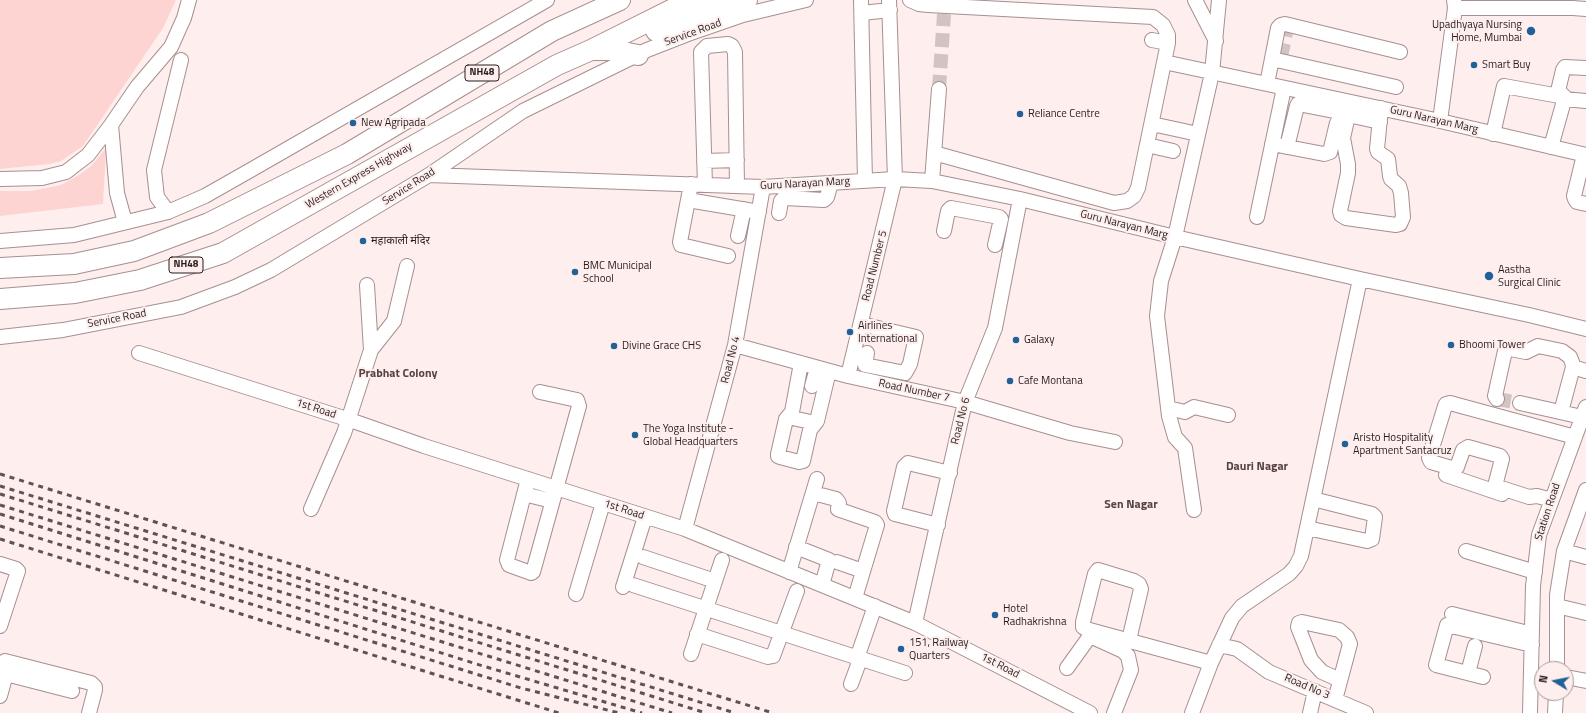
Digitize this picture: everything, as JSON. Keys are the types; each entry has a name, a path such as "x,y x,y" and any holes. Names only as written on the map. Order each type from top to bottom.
{"highway":[{"name":"NH48","path":"0,268 74,264 134,251 209,222 347,154 552,31 620,0"},
{"name":"Western Express Highway","path":"0,299 75,293 140,280 223,253 557,64 591,50 628,30 679,6 700,0"},
{"path":"628,30 642,34 652,32 702,12 747,0"},
{"path":"591,50 613,50 638,55"}],"street":[{"path":"0,179 42,178 66,172 88,155 137,87 171,47 184,18 189,0"},
{"path":"0,241 74,235 168,212 205,196 547,0"},
{"name":"Service Road","path":"0,337 63,330 181,307 235,287 272,270 429,175 523,111 638,55 688,34 743,15 806,0"},
{"path":"910,0 918,4 944,10 1153,17 1163,25 1168,35 1168,43 1138,188 1134,196 1127,201 1114,203 934,153"},
{"path":"1195,0 1216,41"},
{"path":"1164,62 1212,73 1219,0"},
{"path":"1440,121 1455,4 1586,9"},
{"path":"864,181 862,6 890,5"},
{"name":"Road Number 5","path":"848,376 895,179 890,5"},
{"path":"1267,84 1278,59 1278,28 1281,25 1400,52"},
{"path":"1152,40 1168,43"},
{"path":"705,185 701,52 707,46 728,44 732,46 735,52 737,186"},
{"path":"1278,59 1396,87"},
{"path":"168,212 157,197 154,170 181,60"},
{"path":"1564,98 1558,91 1563,70 1566,67 1586,68"},
{"name":"Guru Narayan Marg","path":"1175,237 1212,73 1284,88 1345,107 1381,115 1440,121 1551,147 1584,161"},
{"path":"1493,134 1504,86 1586,101"},
{"path":"1257,217 1284,88"},
{"path":"932,181 939,89"},
{"path":"1551,147 1564,98"},
{"path":"1287,147 1298,104 1345,107"},
{"path":"1272,144 1324,154 1330,152 1345,107"},
{"path":"1345,107 1343,138 1348,164 1348,173 1340,211 1341,214 1346,218 1396,225 1400,224 1403,217 1401,193 1399,186 1391,179 1388,159 1378,152 1381,115"},
{"path":"1152,124 1198,134"},
{"path":"111,125 117,193 125,222"},
{"path":"1147,145 1173,151"},
{"path":"704,161 737,160"},
{"path":"1584,161 1574,199 1577,202 1586,204"},
{"name":"Guru Narayan Marg","path":"429,175 763,187 895,179 932,181 1020,199 1175,237 1360,279 1529,315 1586,330"},
{"path":"779,212 782,199 824,200 827,197 831,183"},
{"path":"691,184 680,242 681,245 728,256"},
{"path":"807,199 810,184"},
{"name":"Road No 4","path":"685,530 736,345 763,187"},
{"path":"980,213 984,192"},
{"name":"Road No 6","path":"915,623 933,524 945,472 965,402 995,328 1020,199"},
{"path":"688,200 759,212"},
{"path":"944,231 948,211 951,208 1000,218 991,244 1010,248"},
{"path":"738,236 744,209"},
{"path":"1175,237 1162,281 1157,316 1171,426 1175,437 1185,448 1194,510"},
{"path":"371,350 394,321 407,266"},
{"path":"1192,713 1211,663 1232,618 1242,606 1289,574 1296,566 1301,556 1360,279"},
{"path":"311,509 350,420 371,350 367,285"},
{"path":"861,324 916,338 910,364 905,373 903,373 900,388"},
{"name":"Road Number 7","path":"736,345 848,376 965,402 1070,433 1115,442"},
{"path":"1497,398 1495,396 1505,351 1507,349 1526,352 1538,346 1562,351 1570,357 1579,369"},
{"name":"1st Road","path":"139,353 350,420 424,446 528,479 553,495 603,503 685,530 915,623 1090,713"},
{"path":"848,376 866,359 903,373"},
{"path":"801,363 792,412 788,417 778,456 799,462 803,461 810,430 815,423 823,369"},
{"path":"812,386 823,369"},
{"name":"Station Road","path":"1535,661 1532,640 1535,572 1539,535 1575,437 1574,408 1579,369"},
{"path":"528,479 507,560 509,565 530,573 533,572 553,495 567,453 579,406 577,400 540,392"},
{"path":"1550,504 1537,496 1529,497 1495,486 1502,460 1500,456 1468,447 1463,450 1457,468 1455,469 1431,462 1429,458 1445,406 1446,404 1450,403 1575,437"},
{"path":"1520,403 1574,408"},
{"path":"1168,408 1185,412 1194,407 1228,415"},
{"path":"788,417 815,423"},
{"path":"933,524 895,514 894,511 904,467 908,464 945,472"},
{"path":"1446,475 1550,504"},
{"path":"789,572 817,479"},
{"path":"1556,661 1557,595 1564,551 1586,490"},
{"path":"813,493 838,500 838,509 875,522 876,528 855,598"},
{"path":"524,494 553,495"},
{"path":"1307,528 1367,542 1372,539 1376,517 1372,514 1321,501"},
{"path":"576,594 603,503"},
{"path":"645,517 628,586 706,609 905,673"},
{"path":"796,547 829,560 822,585"},
{"path":"1466,551 1535,572"},
{"path":"1564,551 1586,557"},
{"path":"643,557 715,581"},
{"path":"691,654 722,560"},
{"path":"837,562 863,571"},
{"path":"0,564 16,569 18,572 0,626"},
{"path":"1129,640 1141,589 1139,584 1134,581 1098,570 1095,574 1083,627 1086,629 1211,663"},
{"path":"697,634 771,657 775,654 796,591"},
{"path":"851,684 858,665 857,658 875,606"},
{"path":"1557,606 1586,614"},
{"path":"1452,614 1532,640"},
{"path":"1483,677 1436,665 1447,625 1532,640"},
{"path":"1067,668 1090,636 1123,651 1128,656 1131,670 1114,713"},
{"name":"Road No 3","path":"1219,645 1243,652 1269,672 1366,713"},
{"path":"1468,673 1475,646"},
{"path":"4,666 72,691"},
{"path":"0,696 4,666"},
{"path":"4,666 91,683 95,690 89,713"},
{"path":"1574,679 1586,681"},
{"path":"1335,700 1340,680"},
{"name":"Station Road","path":"1530,713 1534,685"},
{"path":"1310,713 1315,691"},
{"path":"1554,713 1555,701"}],"shaded area":[{"path":"0,0 176,0 163,28 83,146 61,161 49,164 0,169"},
{"path":"106,148 103,204 0,216 0,191 31,191 61,185 79,175 92,165"}],"tunnel":[{"path":"939,89 944,14"},
{"path":"1281,57 1287,28"},
{"path":"1497,399 1520,403"}],"railway":[{"path":"0,474 773,713"},
{"path":"0,486 735,713"},
{"path":"0,494 706,713"},
{"path":"0,505 672,713"},
{"path":"0,514 483,666 642,713"},
{"path":"0,526 521,688 619,713"},
{"path":"0,539 559,713"}],"place":[{"name":"Upadhyaya Nursing Home, Mumbai","path":"1531,31"},
{"name":"Smart Buy","path":"1474,65"},
{"name":"Reliance Centre","path":"1020,114"},
{"name":"New Agripada","path":"353,123"},
{"name":"महाकाली मंदिर","path":"363,241"},
{"name":"BMC Municipal School","path":"575,272"},
{"name":"Aastha Surgical Clinic","path":"1489,276"},
{"name":"Airlines International","path":"850,332"},
{"name":"Galaxy","path":"1016,340"},
{"name":"Bhoomi Tower","path":"1451,345"},
{"name":"Divine Grace CHS","path":"614,346"},
{"name":"Cafe Montana","path":"1010,381"},
{"name":"The Yoga Institute - Global Headquarters","path":"635,435"},
{"name":"Aristo Hospitality Apartment Santacruz","path":"1345,444"},
{"name":"Hotel Radhakrishna","path":"995,615"},
{"name":"151, Railway Quarters","path":"901,649"}],"district":[{"name":"Prabhat Colony","path":"398,374"},
{"name":"Dauri Nagar","path":"1257,467"},
{"name":"Sen Nagar","path":"1131,505"}]}
